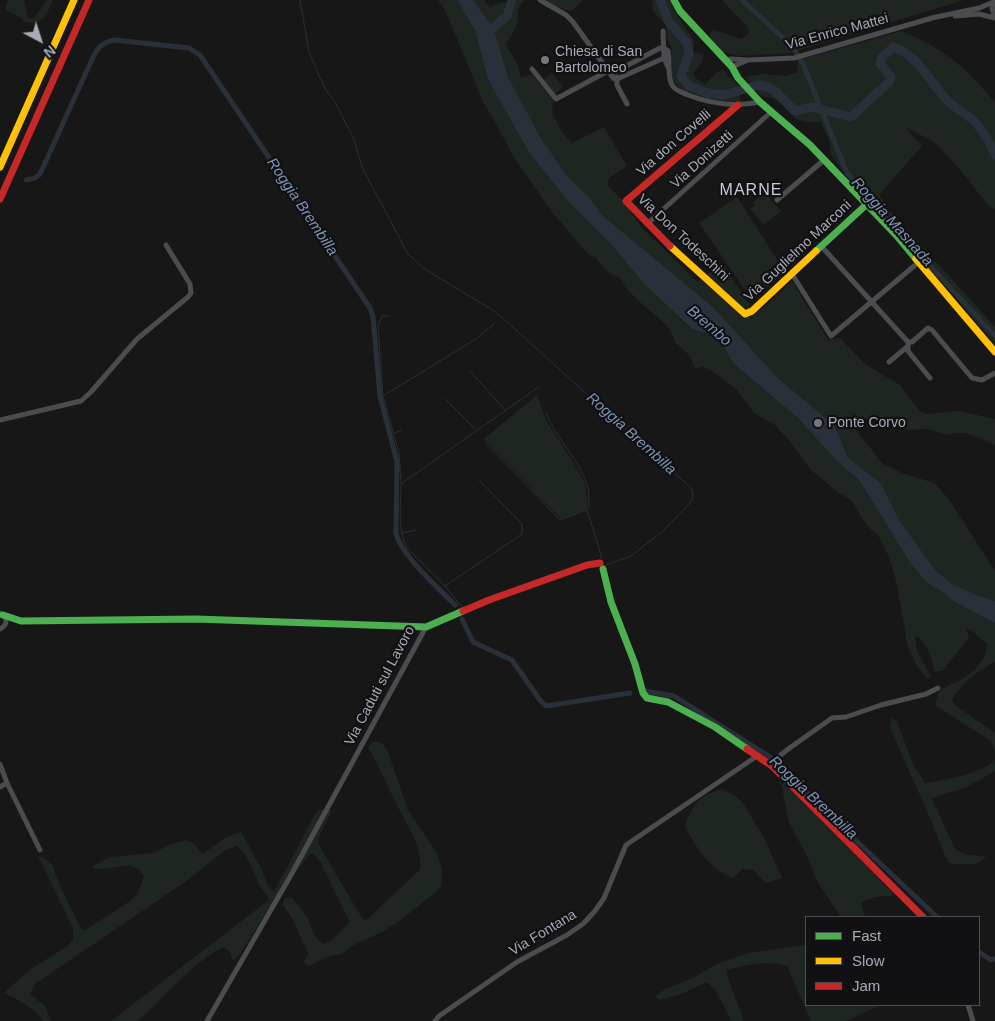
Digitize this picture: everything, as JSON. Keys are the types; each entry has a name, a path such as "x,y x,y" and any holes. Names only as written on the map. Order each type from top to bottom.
{"main road":[{"path":"0,167 74,0"},
{"path":"0,199 90,0"},
{"path":"674,0 680,11 732,67 738,78 752,94 810,145 920,261 995,352"},
{"name":"Via don Covelli","path":"626,201 738,105"},
{"name":"Via Don Todeschini","path":"626,201 647,224 745,314"},
{"name":"Via Guglielmo Marconi","path":"745,314 749,314 867,204"},
{"path":"426,627 489,600 588,565 602,566 612,602 635,664 643,693 647,698 668,702 715,727 772,765 922,916"},
{"name":"Via Caduti sul Lavoro","path":"2,614 21,621 196,619 426,627"}],"street":[{"path":"540,0 574,22 611,77 617,79 664,58"},
{"name":"Via Enrico Mattei","path":"724,60 794,58 932,18 980,8 994,1"},
{"name":"Via Enrico Mattei","path":"994,1 992,12 995,18"},
{"name":"Via Enrico Mattei","path":"932,18 978,14 995,18"},
{"path":"663,31 664,58 669,69"},
{"path":"532,69 556,99 608,71 615,72 660,48 664,48"},
{"path":"664,48 668,51 670,61 671,84 676,90 716,104 738,105 760,102"},
{"name":"Via Enrico Mattei","path":"732,67 748,60"},
{"path":"615,72 617,85 627,104"},
{"name":"Via Donizetti","path":"647,224 771,112"},
{"path":"777,200 824,160"},
{"path":"0,420 81,400 91,392 137,339 188,297 191,293 190,284 166,245"},
{"path":"822,247 872,301 908,345 910,353 930,378"},
{"path":"792,274 831,336 920,261"},
{"path":"889,362 928,328 972,378 982,380 995,373"},
{"name":"Via Caduti sul Lavoro","path":"0,630 6,623 2,614"},
{"name":"Via Caduti sul Lavoro","path":"207,1021 291,876 426,627"},
{"path":"772,765 778,757 832,718 846,718 881,705 926,694 938,688"},
{"name":"Via Fontana","path":"435,1021 439,1016 517,962 583,924 604,898 626,845 757,756"},
{"path":"0,764 7,783 40,850"},
{"path":"0,787 7,783"},
{"path":"968,1006 973,1021"}],"shaded area":[{"path":"8,0 24,0 28,19 34,18 47,0 53,0 43,18 40,21 31,23 24,22 22,18 5,10"},
{"path":"438,0 457,0 475,30 488,80 530,154 568,201 610,243 645,285 692,330 719,338 733,363 798,418 835,459 859,480 911,564 923,578 953,601 995,623 995,662 971,678 952,699 955,705 995,733 995,751 991,741 936,706 937,696 943,689 964,678 978,666 985,655 987,644 971,630 966,629 969,638 942,671 934,671 927,649 919,637 915,637 917,651 931,677 927,678 917,666 908,647 896,580 888,555 878,535 870,529 852,501 811,470 788,439 775,425 754,413 736,389 702,366 696,369 689,355 675,342 671,331 663,322 625,287 620,278 608,272 596,258 588,254 552,212 513,156 483,102 446,12"},
{"path":"473,0 484,0 490,7 507,2 508,0 525,0 520,6 517,23 506,45 518,65 521,78 532,74 553,100 552,113 563,134 572,143 604,127 627,166 609,178 607,185 622,200 642,228 698,282 721,262 751,307 761,310 792,281 828,340 840,338 865,364 900,385 920,412 928,414 959,411 995,419 995,445 966,434 954,433 948,435 927,429 908,430 862,418 849,421 882,463 902,473 934,483 948,498 995,571 995,601 951,584 936,571 899,520 881,483 848,458 835,426 777,377 714,308 602,215 589,197 568,177 542,140 508,77 494,29"},
{"path":"547,0 583,0 571,11 551,6"},
{"path":"652,0 670,0 675,12 694,41 694,53 703,54 703,60 693,74 697,79 705,84 717,72 724,69 729,77 740,87 740,101 714,101 682,91 673,81 670,71 672,48 667,39 666,25 653,11"},
{"path":"722,0 964,0 790,53 740,56 722,52 709,37 712,29 741,39 749,34 748,27"},
{"path":"902,31 946,55 968,74 995,102 995,209 988,205 958,167 934,142 904,126 922,146 879,195 891,212 995,327 995,344 973,319 923,254 872,197 845,174 831,154 830,142 821,122 805,122 797,119 778,101 761,96 745,77 762,74 786,76 797,72 799,60"},
{"path":"552,73 563,87 555,94 543,80"},
{"path":"766,194 781,211 764,225 750,209 755,205 753,202 761,195 763,197"},
{"path":"737,197 785,272 752,300 699,223"},
{"path":"537,395 546,420 580,473 585,485 588,506 585,510 561,519 484,439"},
{"path":"892,717 897,722 913,764 925,783 952,778 982,769 995,759 995,771 964,788 932,799 955,849 967,855 986,856 983,860 974,864 948,863 890,728"},
{"path":"372,742 382,743 388,752 408,810 437,853 442,870 441,886 436,892 398,922 352,946 342,954 329,956 309,966 304,962 308,953 292,918 282,904 285,897 293,898 307,917 315,936 323,944 333,939 350,922 320,861 313,853 308,856 276,897 240,954 233,961 230,952 224,947 190,971 138,1021 111,1021 269,900 247,858 237,846 224,851 185,882 35,984 30,994 45,1006 51,1021 43,1021 30,1008 4,993 28,971 66,947 73,940 73,928 38,856 43,857 53,866 60,886 84,931 130,901 138,893 144,876 140,871 131,866 103,869 91,867 110,857 153,853 169,845 186,840 194,844 202,854 227,837 241,832 262,870 267,884 274,892 315,814 320,809 332,811 318,838 319,845 365,921 420,870 419,852 416,843 368,747"},
{"path":"781,782 895,895 875,897 861,902 865,916 840,916 818,883 806,854 789,823"},
{"path":"722,789 736,796 743,803 764,838 782,878 766,883 753,870 743,869 733,878 710,863 693,841 685,826 694,806 708,794"},
{"path":"805,945 805,1006 878,1006 846,1021 811,1021 787,966 773,963 727,970 728,978 744,1021 732,1021 715,990 707,982 681,994 660,1000 655,997 665,989 693,978 717,964 747,953"}],"water":[{"name":"Brembo","path":"457,0 473,0 494,29 508,77 542,140 568,177 589,197 602,215 714,308 777,377 835,426 848,458 881,483 899,520 936,571 952,584 995,601 995,623 953,601 923,578 911,564 859,480 835,459 798,418 733,363 719,338 693,330 645,285 610,243 568,201 530,154 488,80 475,30"}],"waterway":[{"name":"Roggia Brembilla","path":"300,0 309,52 319,76 354,139 364,171 408,254 423,268 494,311 692,489 693,496 691,502 663,531 631,556 603,566"},
{"path":"484,35 507,16 512,0"},
{"path":"660,0 669,22 687,43 689,53 681,76 689,86 708,93 724,95 759,85 775,91 795,111 812,107 851,117 890,81 891,77 880,64 882,57 894,47 903,51 917,63 947,101 978,125 995,155"},
{"name":"Roggia Masnada","path":"742,0 792,46 803,64 847,173 894,227 995,336"},
{"name":"Roggia Brembilla","path":"26,180 35,178 40,174 94,55 102,45 114,40 189,48 200,55 370,308 373,317 380,396 397,462 396,533 399,542 412,561 455,605"},
{"name":"Roggia Brembilla","path":"389,316 382,316 378,326 383,396 399,453 401,484 540,386"},
{"path":"383,396 476,339 495,323"},
{"path":"470,371 505,410"},
{"path":"445,399 476,430"},
{"path":"546,412 555,431 574,458 584,478 589,493 589,507 587,510"},
{"path":"394,433 402,430"},
{"path":"485,442 560,520 587,510 602,558"},
{"path":"445,586 522,534 522,524 479,480"},
{"path":"401,485 401,525 407,548 445,586 461,606"},
{"path":"402,533 416,530"},
{"name":"Roggia Brembilla","path":"462,619 473,642 512,660 546,706 630,693"},
{"name":"Roggia Brembilla","path":"645,691 674,696 775,760 829,815 936,916"},
{"name":"Roggia Brembilla","path":"980,953 991,960 995,959"}],"traffic: fast":[{"path":"674,0 680,11 732,67 738,78 760,102 810,145 897,236 916,259"},
{"path":"816,251 867,204"},
{"path":"603,569 611,602 635,664 643,693 647,698 668,702 715,727 747,749"},
{"path":"3,615 21,621 196,619 426,627 463,611"}],"traffic: slow":[{"path":"0,167 74,0"},
{"path":"670,246 745,314 752,311 816,251"},
{"path":"916,259 995,352"}],"traffic: jam":[{"path":"0,199 89,0"},
{"path":"670,246 626,201 738,105"},
{"path":"463,611 587,565 600,563"},
{"path":"747,749 772,766 922,916"}],"place":[{"name":"Chiesa di San Bartolomeo","path":"545,60"},
{"name":"Ponte Corvo","path":"818,423"}],"district":[{"name":"MARNE","path":"751,191"}]}
